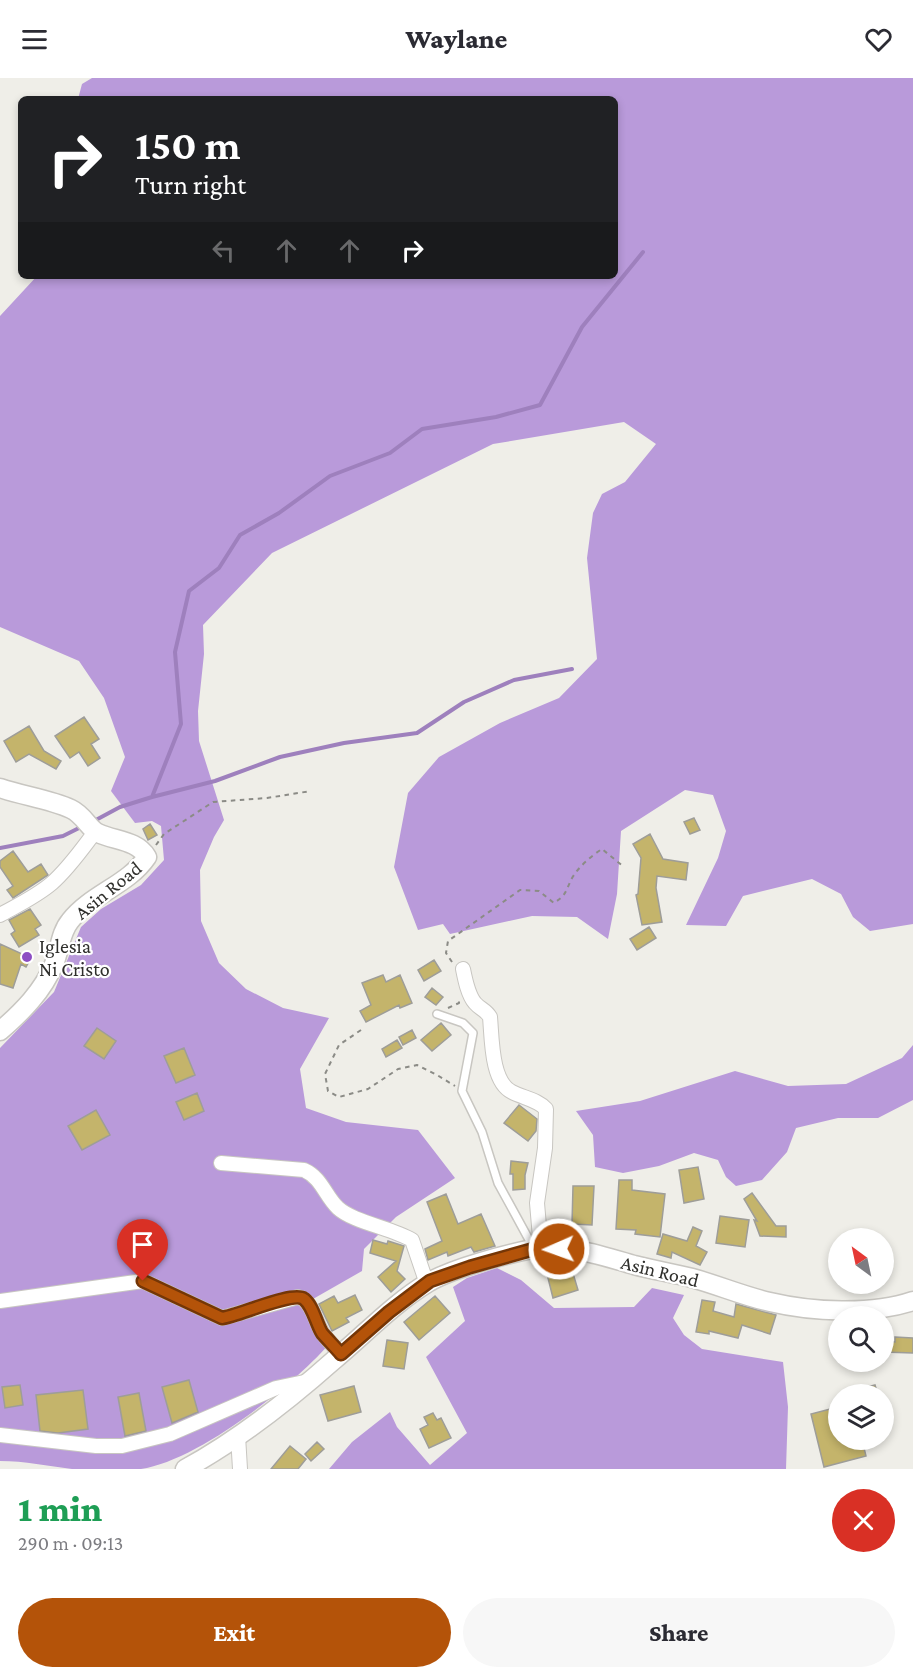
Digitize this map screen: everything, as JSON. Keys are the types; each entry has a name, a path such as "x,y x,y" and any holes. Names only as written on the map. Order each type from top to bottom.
{"main road":[{"name":"Asin Road","path":"0,788 71,809 90,825 129,843 144,852 147,857 136,871 71,918 65,927 46,981 34,997 0,1031"},
{"name":"Asin Road","path":"184,1469 208,1457 238,1436 311,1380 389,1312 427,1284 462,1269 538,1249 599,1254 693,1278 768,1302 794,1307 875,1309 891,1308 913,1301"}],"street":[{"path":"0,915 55,881 73,861 90,825"},
{"path":"459,968 471,997 490,1017 495,1064 502,1084 508,1090 527,1099 540,1102 546,1109 545,1148 537,1203 538,1249"},
{"path":"221,1163 304,1170 315,1174 338,1208 349,1215 412,1240 427,1284"},
{"path":"0,1301 143,1281 222,1318 298,1297 303,1298 308,1304 322,1332 341,1354"},
{"path":"0,1435 85,1445 122,1446 170,1434 276,1388 311,1380"},
{"path":"238,1436 240,1469"}],"lane":[{"path":"437,1014 463,1023 473,1033 462,1092 482,1132 498,1183 538,1249"}],"path":[{"path":"147,857 164,834 213,802 267,798 311,791"},
{"path":"459,968 446,953 448,941 520,890 539,891 554,903 565,896 572,878 593,855 602,849 624,867"},
{"path":"437,1014 459,1003 458,994"},
{"path":"361,1030 339,1045 325,1074 328,1091 339,1097 368,1089 398,1069 417,1065 462,1092"}],"shaded area":[{"path":"92,78 913,78 913,924 870,931 853,917 841,894 812,879 743,896 726,926 686,925 718,858 726,831 713,795 685,790 621,831 617,894 608,939 577,917 532,916 450,934 443,924 418,930 394,867 408,793 439,757 500,723 559,698 597,659 587,558 593,513 602,494 625,482 656,444 624,422 493,444 272,553 203,625 204,654 198,711 199,741 224,820 200,870 201,921 219,963 246,989 283,1008 329,1018 300,1069 306,1108 346,1122 418,1130 455,1178 396,1217 364,1249 362,1271 306,1303 331,1342 294,1379 216,1437 190,1452 164,1463 141,1469 72,1469 0,1461 0,1048 54,992 81,927 101,909 141,885 164,860 161,826 152,821 135,823 111,791 125,757 104,698 79,661 0,627 0,316 34,279 618,279 618,96 79,96 82,84"},
{"path":"913,1045 913,1100 878,1118 838,1118 796,1128 787,1152 762,1180 736,1186 726,1177 718,1160 694,1153 659,1166 623,1173 595,1167 593,1135 576,1111 640,1101 735,1071 788,1086 846,1084 902,1058"},
{"path":"497,1268 521,1280 554,1308 634,1307 652,1288 684,1295 673,1318 684,1335 702,1349 783,1362 788,1407 786,1469 329,1469 352,1442 390,1412 397,1427 430,1465 467,1433 426,1357 465,1321 453,1287 467,1278"}],"building":[{"path":"84,717 99,739 91,744 100,758 88,766 79,752 70,758 55,736"},
{"path":"29,726 44,751 61,761 56,769 29,754 16,762 4,741"},
{"path":"694,818 700,830 690,834 684,822"},
{"path":"150,824 157,835 148,840 143,829"},
{"path":"650,834 663,859 688,863 686,880 657,876 656,888 662,922 642,925 636,895 638,894 641,858 633,844"},
{"path":"13,851 28,872 41,864 48,875 13,898 7,890 13,886 0,867 0,861"},
{"path":"30,909 41,925 35,929 39,935 19,947 11,934 15,931 9,920"},
{"path":"649,927 656,938 637,950 630,939"},
{"path":"0,944 31,958 26,967 21,964 13,988 0,984"},
{"path":"434,960 441,971 424,981 418,970"},
{"path":"383,975 386,982 400,975 412,1003 400,1008 399,1005 366,1022 360,1011 371,1005 362,983"},
{"path":"432,988 443,997 436,1005 425,997"},
{"path":"441,1023 451,1035 432,1051 421,1040"},
{"path":"97,1028 116,1041 104,1059 84,1046"},
{"path":"412,1030 416,1038 403,1045 399,1037"},
{"path":"397,1040 402,1048 386,1057 382,1049"},
{"path":"184,1048 195,1075 176,1083 164,1056"},
{"path":"197,1093 204,1111 184,1120 176,1102"},
{"path":"519,1105 537,1119 536,1131 528,1141 504,1123"},
{"path":"96,1110 110,1135 82,1150 68,1126"},
{"path":"511,1161 528,1163 525,1189 513,1190 513,1174 510,1174"},
{"path":"698,1167 704,1199 684,1203 679,1170"},
{"path":"619,1180 632,1180 632,1190 665,1194 660,1237 635,1234 636,1230 616,1229"},
{"path":"573,1186 594,1186 592,1225 572,1224"},
{"path":"752,1193 776,1226 786,1226 786,1237 760,1236 754,1220 757,1221 744,1199"},
{"path":"446,1194 458,1224 481,1214 495,1246 474,1252 471,1247 448,1256 447,1252 428,1260 425,1249 442,1241 427,1202"},
{"path":"720,1216 749,1220 745,1247 716,1243"},
{"path":"693,1227 702,1231 696,1246 707,1252 700,1265 672,1252 671,1258 657,1254 663,1234 687,1241"},
{"path":"373,1240 387,1244 388,1241 404,1246 397,1271 405,1279 391,1292 378,1277 396,1261 370,1253"},
{"path":"569,1260 578,1290 553,1298 544,1262"},
{"path":"355,1295 362,1310 346,1318 349,1322 332,1331 319,1304 334,1296 338,1303"},
{"path":"435,1296 450,1313 419,1340 404,1322"},
{"path":"702,1300 715,1302 713,1311 734,1317 736,1304 776,1315 770,1334 742,1325 738,1338 709,1331 709,1334 696,1332"},
{"path":"895,1337 913,1338 913,1353 894,1352"},
{"path":"387,1340 408,1343 404,1369 383,1366"},
{"path":"189,1380 198,1412 172,1423 162,1387"},
{"path":"20,1385 23,1405 5,1408 2,1387"},
{"path":"354,1386 361,1412 328,1421 320,1395"},
{"path":"83,1390 88,1429 58,1433 40,1431 36,1395"},
{"path":"139,1393 146,1431 125,1436 118,1397"},
{"path":"828,1410 828,1450 864,1450 866,1456 824,1467 811,1414"},
{"path":"433,1413 437,1420 441,1418 451,1438 429,1448 420,1429 428,1425 424,1417"},
{"path":"317,1442 324,1449 311,1461 305,1454"},
{"path":"290,1446 306,1459 298,1469 271,1469"}],"waterway":[{"path":"94,821 120,807 152,797 181,724 175,652 189,591 219,568 240,535 279,513 330,476 390,453 422,429 496,417 540,405 582,327 643,252"},
{"path":"152,797 215,781 280,757 344,743 417,733 464,702 514,680 572,669"},
{"path":"0,848 63,836 81,827"}],"place":[{"name":"Iglesia Ni Cristo","path":"27,957"}],"route":[{"path":"143,1281 222,1318 280,1301 303,1298 322,1332 341,1354 389,1312 430,1281 534,1249 559,1249"}]}
